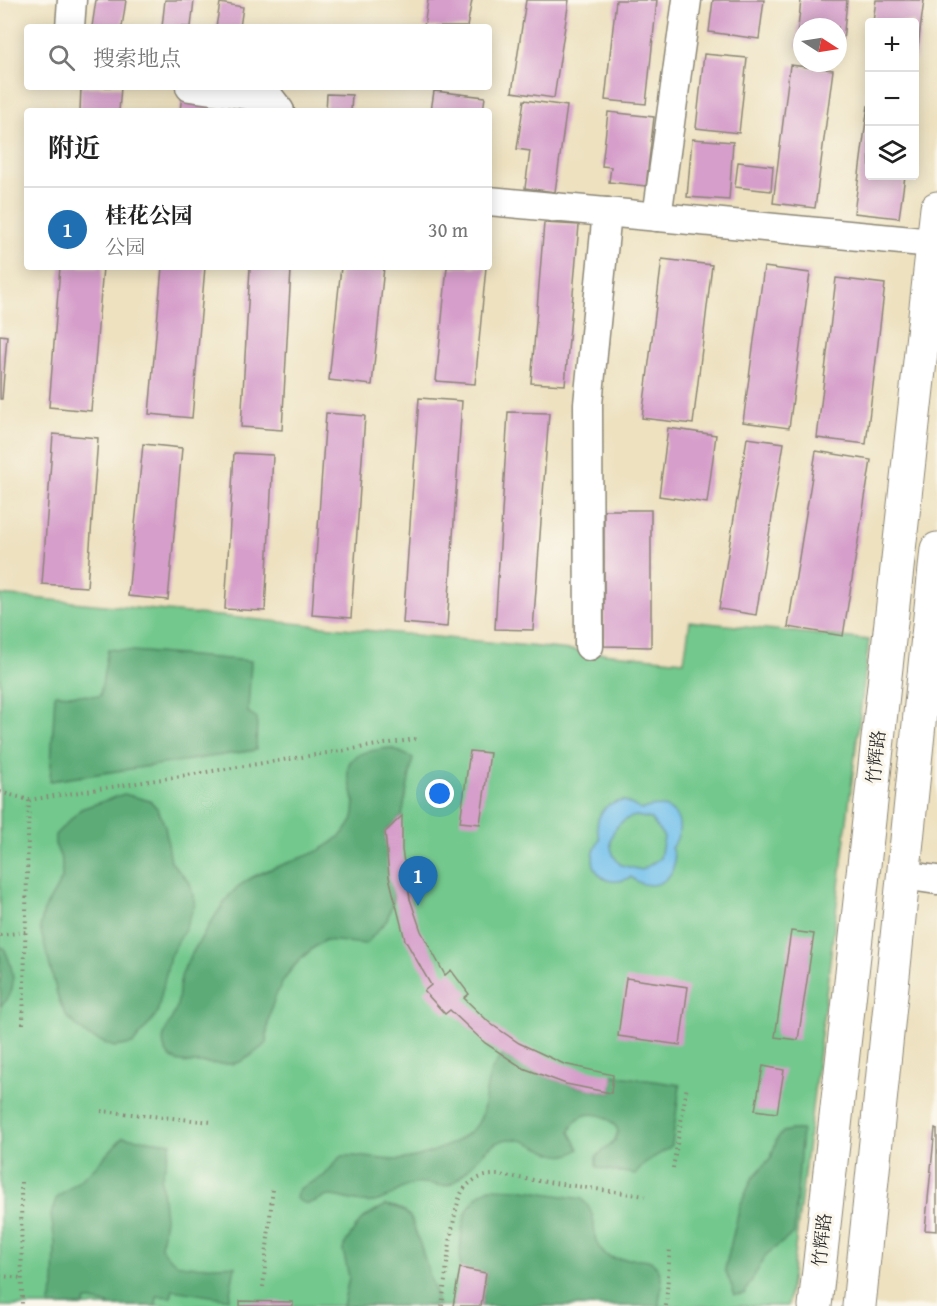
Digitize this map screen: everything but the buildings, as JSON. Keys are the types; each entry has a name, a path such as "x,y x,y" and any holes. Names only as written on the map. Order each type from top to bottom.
{"main road":[{"name":"竹辉路","path":"815,1306 937,208"},
{"path":"859,1306 937,552"}],"street":[{"path":"70,24 72,0"},
{"path":"657,217 687,0"},
{"path":"212,90 270,98 278,108"},
{"path":"492,201 933,243"},
{"path":"590,646 588,404 607,212"},
{"path":"903,875 937,880"}],"path":[{"path":"0,792 29,800 417,740"},
{"path":"23,1024 29,800"},
{"path":"0,935 26,932"},
{"path":"673,1168 687,1086"},
{"path":"101,1111 212,1122"},
{"path":"442,1306 458,1203 467,1186 481,1176 498,1175 645,1196"},
{"path":"21,1182 22,1306"},
{"path":"262,1287 273,1187"},
{"path":"666,1306 670,1247"},
{"path":"0,1276 22,1278"}],"green space":[{"path":"0,595 684,661 690,621 869,640 788,1306 0,1306"},
{"path":"108,649 251,661 248,712 257,718 256,750 50,781 55,694 100,696"},
{"path":"391,748 413,758 402,816 385,832 394,898 387,920 366,944 325,940 300,960 290,971 275,997 270,1012 267,1043 249,1057 231,1064 185,1063 174,1060 166,1053 163,1042 177,1005 182,974 196,946 229,896 241,884 256,876 333,842 346,830 353,816 354,803 348,767 353,759 366,752"},
{"path":"124,794 150,801 157,808 165,826 171,862 190,883 195,904 170,956 157,1014 133,1044 114,1047 88,1036 67,1017 59,1001 40,928 44,910 62,879 62,861 55,844 55,835 81,809"},
{"path":"0,947 4,948 7,955 13,979 10,994 0,1006"},
{"path":"504,1055 542,1075 597,1091 611,1093 613,1075 680,1085 672,1145 643,1164 636,1174 600,1168 596,1166 596,1157 615,1140 618,1131 614,1124 600,1115 585,1115 573,1124 570,1132 579,1149 570,1154 552,1153 523,1141 503,1140 488,1148 451,1184 439,1186 414,1184 386,1198 368,1203 329,1196 305,1203 296,1198 299,1189 324,1176 341,1156 406,1159 432,1152 458,1140 478,1123 490,1075"},
{"path":"802,1130 794,1233 766,1255 744,1294 735,1295 725,1269 740,1206 752,1179 771,1157 777,1139 783,1132"},
{"path":"123,1137 171,1143 161,1179 165,1218 161,1247 175,1262 184,1265 194,1267 235,1266 229,1299 173,1290 171,1297 157,1296 156,1306 108,1306 108,1304 86,1300 84,1306 49,1306 54,1287 55,1243 51,1215 56,1199 91,1171"},
{"path":"490,1188 518,1189 582,1199 592,1213 595,1238 601,1250 616,1259 644,1259 657,1267 661,1278 659,1306 481,1306 486,1273 460,1268 461,1234 472,1203"},
{"path":"386,1205 400,1209 410,1217 438,1306 343,1306 349,1277 343,1250 346,1242 362,1219"}],"water":[{"path":"625,801 641,810 661,807 675,814 679,830 677,839 671,848 674,858 673,867 670,875 664,881 648,885 631,877 621,881 611,881 598,873 593,858 600,839 597,825 605,808","holes":["636,816 651,819 664,837 660,858 642,870 621,865 612,850 611,843 615,829 620,823"]}],"place":[{"name":"桂花公园","path":"418,906"}]}
